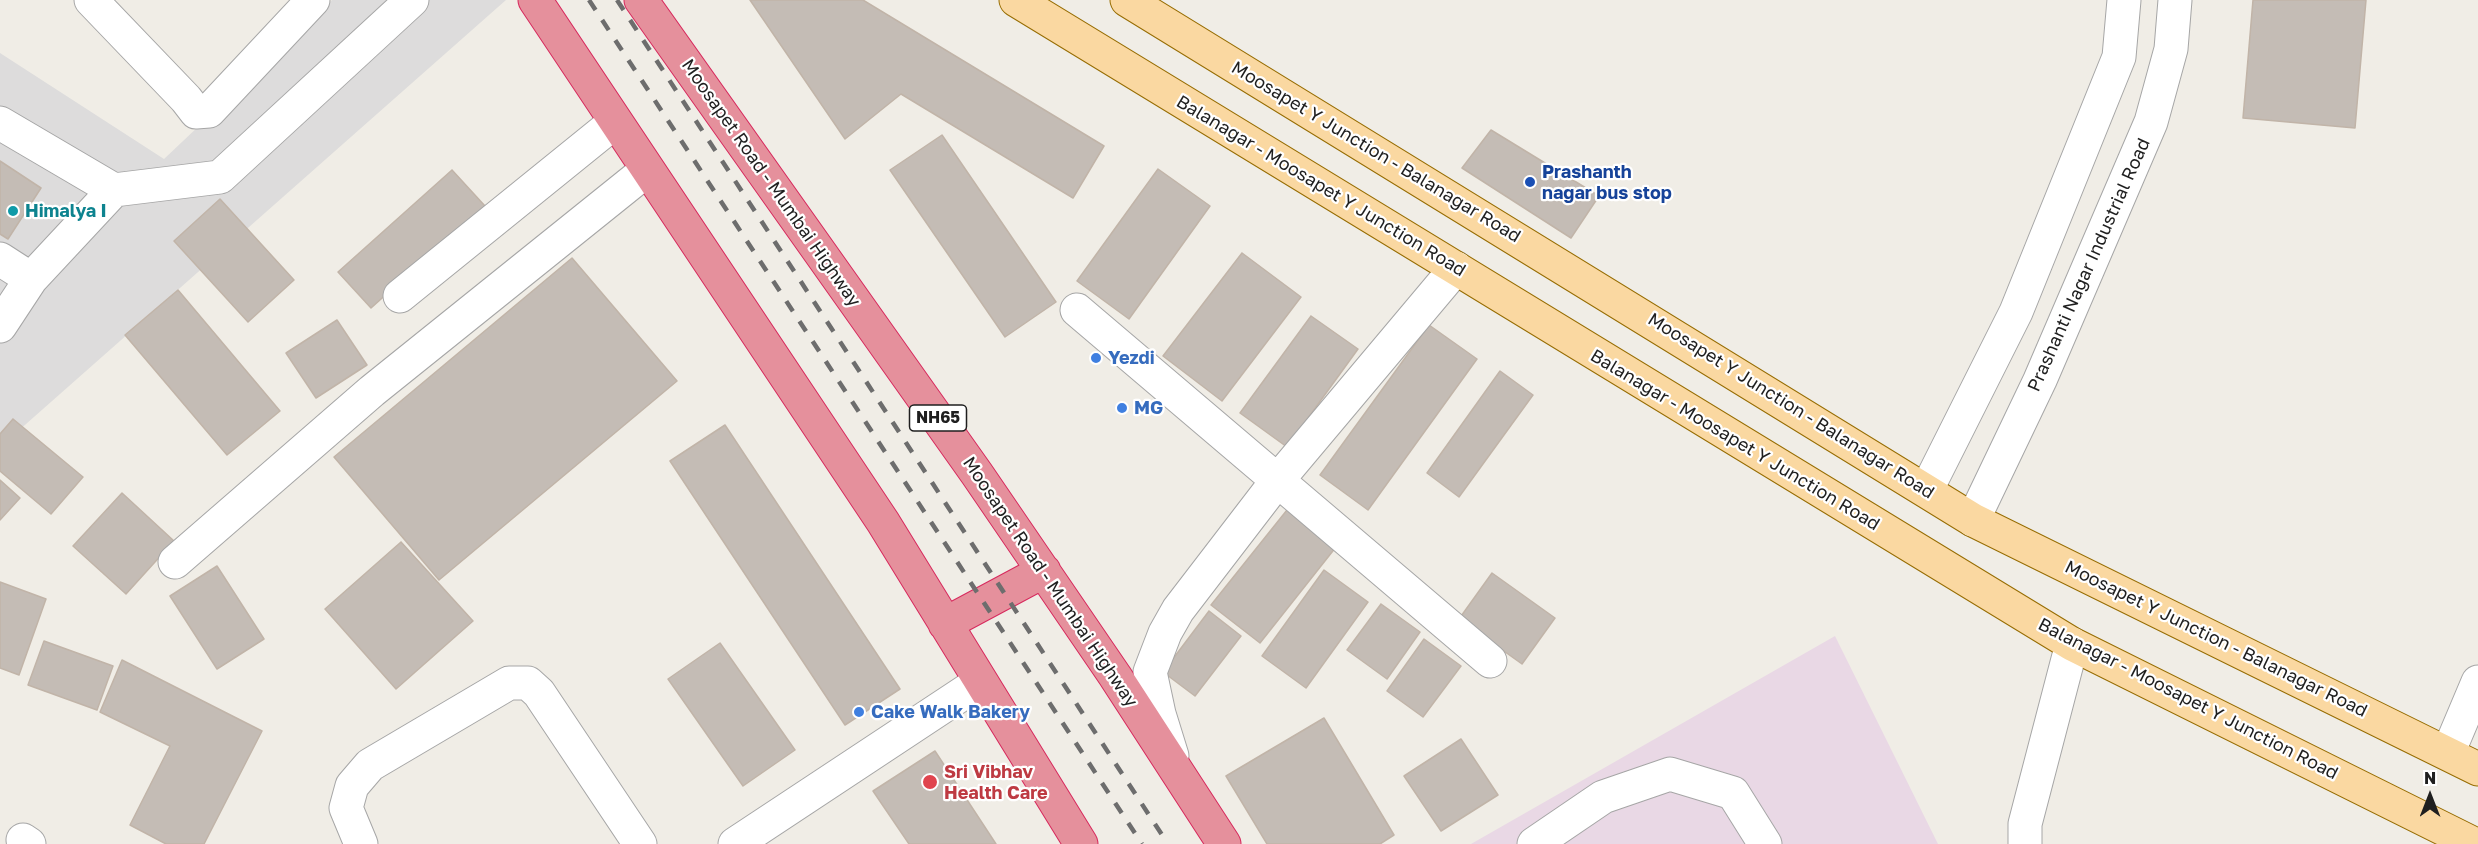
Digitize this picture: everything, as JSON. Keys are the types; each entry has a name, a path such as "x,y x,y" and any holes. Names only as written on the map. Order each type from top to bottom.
{"highway":[{"path":"535,0 882,522 1081,844"},
{"name":"Moosapet Road - Mumbai Highway","path":"641,0 1044,571 1224,844"},
{"path":"945,624 1044,571"}],"main road":[{"name":"Balanagar - Moosapet Y Junction Road","path":"1016,0 2072,644 2474,844"},
{"name":"Moosapet Y Junction - Balanagar Road","path":"1127,0 1927,489 1973,520 2478,769"}],"street":[{"path":"91,0 196,112 209,111 313,0"},
{"path":"0,123 114,190 220,177 412,0"},
{"path":"1927,489 2016,312 2119,57 2124,0"},
{"name":"Prashanti Nagar Industrial Road","path":"1973,520 2040,380 2151,122 2171,49 2175,0"},
{"path":"400,296 615,122"},
{"path":"175,562 372,391 647,170"},
{"path":"0,326 31,279 114,190"},
{"path":"0,259 31,279"},
{"path":"1177,772 1159,714 1150,672 1165,633 1178,610 1277,481 1456,268"},
{"path":"1077,310 1490,661"},
{"path":"2025,844 2025,824 2072,644"},
{"path":"735,844 980,682"},
{"path":"2448,753 2478,682"},
{"path":"362,844 346,808 352,786 370,765 509,683 528,683 539,693 640,844"},
{"path":"1534,844 1603,797 1670,774 1732,793 1765,844"}],"shaded area":[{"path":"332,0 506,0 0,447 0,53 164,159"},
{"path":"1835,636 1938,844 1471,844"}],"building":[{"path":"750,0 863,0 1104,146 1073,198 901,94 845,139"},
{"path":"2253,0 2366,0 2355,128 2243,118"},
{"name":"Prashanth nagar bus stop","path":"1491,130 1599,196 1571,238 1462,168"},
{"path":"942,135 1056,302 1005,337 890,170"},
{"name":"Himalya I","path":"0,161 41,188 8,239 0,234"},
{"path":"1158,169 1210,206 1129,319 1077,281"},
{"path":"452,170 485,206 371,308 338,272"},
{"path":"220,199 294,280 248,322 174,241"},
{"path":"1242,253 1301,297 1222,401 1163,356"},
{"path":"572,258 677,381 439,580 334,457"},
{"path":"178,290 280,411 227,455 125,335"},
{"path":"1311,316 1358,349 1287,447 1240,413"},
{"path":"337,320 367,365 316,398 286,353"},
{"path":"1429,325 1477,359 1368,510 1320,475"},
{"path":"1500,371 1533,395 1459,497 1427,473"},
{"path":"13,419 83,477 51,514 0,471 0,434"},
{"path":"725,425 900,689 845,725 670,461"},
{"path":"0,480 20,498 0,520"},
{"path":"122,493 174,541 126,594 73,546"},
{"path":"1287,510 1336,547 1260,643 1211,605"},
{"path":"401,542 473,621 396,689 325,609"},
{"path":"217,566 264,639 217,669 170,596"},
{"path":"1324,570 1368,602 1306,688 1262,656"},
{"path":"1492,573 1555,618 1522,664 1459,619"},
{"path":"0,582 46,599 19,675 0,668"},
{"path":"1381,604 1420,632 1387,679 1347,650"},
{"path":"1209,611 1241,636 1195,696 1163,672"},
{"path":"1424,639 1461,666 1423,717 1387,691"},
{"path":"44,641 113,666 97,710 28,685"},
{"path":"720,643 795,750 743,786 668,679"},
{"path":"122,660 262,731 204,844 166,844 130,825 170,746 100,712"},
{"path":"1324,718 1394,835 1380,844 1267,844 1226,776"},
{"path":"1461,739 1498,795 1441,831 1404,776"},
{"path":"935,751 996,844 909,844 873,791"}],"railway":[{"path":"589,0 1142,844"},
{"path":"617,0 1168,844"}],"place":[{"name":"Prashanth nagar bus stop","path":"1530,182"},
{"name":"Himalya I","path":"13,211"},
{"name":"Yezdi","path":"1096,358"},
{"name":"MG","path":"1122,408"},
{"name":"Cake Walk Bakery","path":"859,712"},
{"name":"Sri Vibhav Health Care","path":"930,782"}]}
